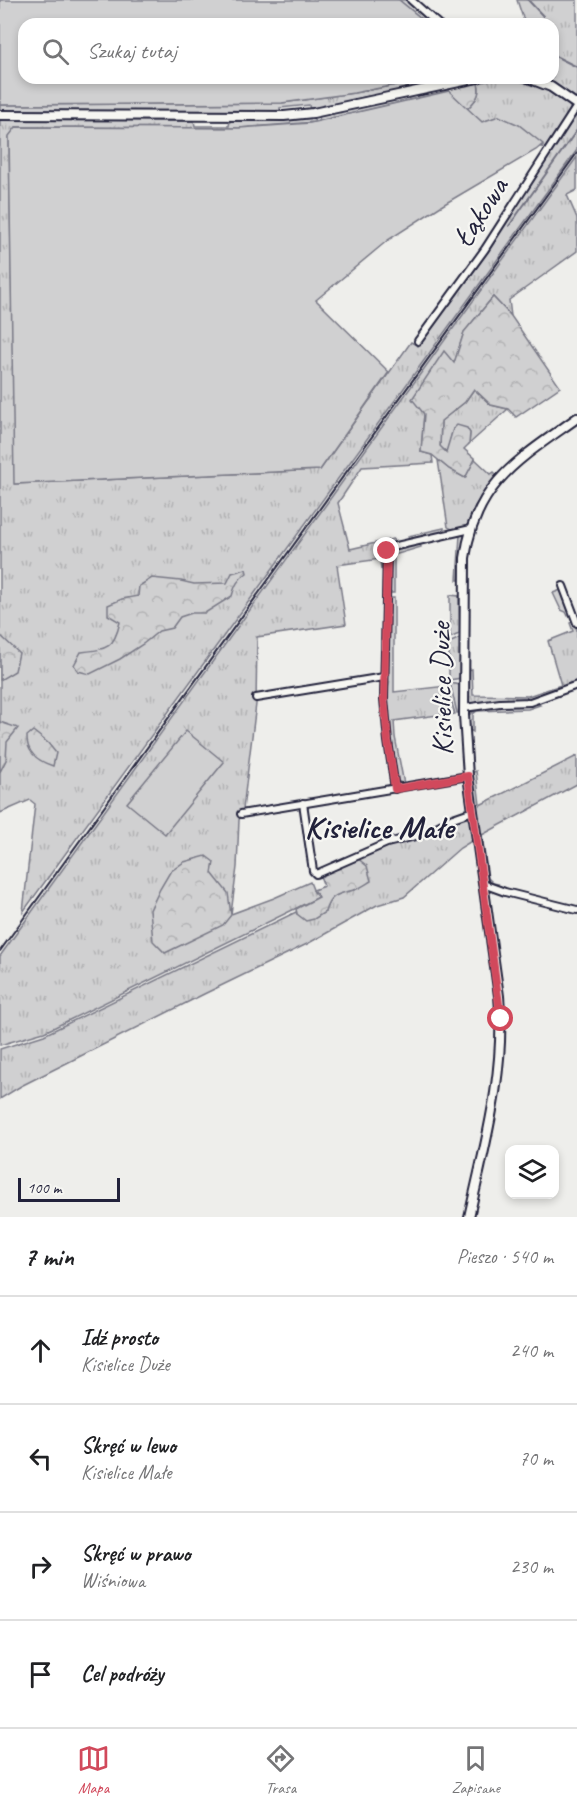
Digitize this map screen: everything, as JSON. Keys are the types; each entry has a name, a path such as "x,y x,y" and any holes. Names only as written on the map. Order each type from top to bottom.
{"street":[{"path":"411,0 431,18"},
{"path":"0,115 284,116 313,113 450,84"},
{"path":"543,84 577,105"},
{"name":"Łąkowa","path":"418,341 485,249 577,105"},
{"name":"Kisielice Duże","path":"469,1217 501,1049 499,996 468,776 464,708 466,550 471,529 483,500 503,475 517,461 577,418"},
{"path":"395,789 387,734 384,677 387,551 392,547 471,529"},
{"path":"563,586 577,623"},
{"path":"256,698 384,677"},
{"path":"464,708 530,702 577,685"},
{"path":"241,814 468,776"},
{"path":"303,803 313,871 316,874 387,843 424,834 453,818 472,811"},
{"path":"483,884 505,892 577,910"}],"green space":[{"path":"0,0 399,0 421,18 18,18 18,84 401,84 282,103 0,105"},
{"path":"399,0 406,0 426,18 421,18"},
{"path":"517,0 577,0 577,99 553,84 559,84 559,18 523,18"},
{"path":"401,84 437,84 310,111 309,105 280,108 280,113 0,112 0,105 282,103"},
{"path":"478,84 531,84 560,96 571,110 546,148 541,147 543,145 499,116 482,122 467,109 479,91"},
{"path":"478,84 477,97 467,109 449,91 318,121 320,116"},
{"path":"449,91 482,122 499,116 519,125 543,144 388,240 316,300 389,372 320,470 14,484 9,136 16,127 239,128 310,123"},
{"path":"577,114 577,150 23,912 35,804 30,800 0,813 0,119 194,121 195,126 229,126 230,121 311,118 315,122 239,128 16,127 9,137 15,484 320,470 411,342 418,346 489,249"},
{"path":"577,157 577,190 567,195 577,218 577,251 509,300 511,316 493,297 464,332 454,364 444,352 424,414 421,452 432,455 433,463 362,467 338,503 350,549 393,539 394,544 384,551 381,570 380,559 337,565 346,624 257,637 256,704 243,809 239,820 237,867 231,914 310,882 319,897 55,1027 0,1045 0,956"},
{"path":"493,297 511,316 560,387 516,417 508,409 491,405 474,389 465,402 441,421 440,446 446,452 453,429 457,425 467,428 470,433 469,444 464,449 475,459 465,478 432,455 421,452 424,414 412,399 444,351 454,363 464,332"},
{"path":"474,389 491,405 508,409 469,444 470,433 453,429 447,452 440,447 441,421 465,402"},
{"path":"475,459 491,474 494,472 497,475 475,506 467,525 457,529 450,528 438,460 465,478"},
{"path":"444,528 444,533 409,540 408,536"},
{"path":"460,535 465,537 461,552 459,580 457,580"},
{"path":"420,543 421,547 394,555 394,593 388,593 389,559 398,550"},
{"path":"246,569 247,573 237,583 232,596 205,613 192,613 180,617 172,628 159,631 120,659 90,674 78,671 74,665 81,652 108,646 115,638 120,622 108,615 108,605 138,596 139,586 152,578 194,584 227,583 232,573"},
{"path":"561,590 571,613 568,616 561,610 553,593"},
{"path":"450,595 459,596 460,630 459,634 450,638"},
{"path":"388,598 394,598 394,692 447,686 455,714 449,715 446,722 445,714 394,721 404,784 397,781 388,712"},
{"path":"574,622 577,630 577,682 531,699 470,703 467,697 467,670 472,669 473,695 528,696 561,685 548,641 573,631 570,623"},
{"path":"0,635 19,653 15,671 0,680"},
{"path":"460,638 461,678 449,680 449,643"},
{"path":"450,683 461,685 460,713 457,713"},
{"path":"537,703 540,705 528,709 477,711 473,714 473,732 468,729 468,716 474,711 491,706"},
{"path":"0,722 18,728 7,742 6,760 0,772"},
{"path":"33,731 56,753 53,766 42,762 31,752 27,736"},
{"path":"186,731 224,762 165,834 127,803"},
{"path":"577,756 577,784 482,835 488,878 498,884 491,884 486,878 471,773 476,771 480,805"},
{"path":"462,818 467,818 472,823 473,840 460,848 404,897 377,905 307,944 21,1086 0,1099 0,1049 44,1035 296,912 297,914 325,912 329,902 336,896 355,890 357,858 405,839 436,836"},
{"path":"206,856 214,862 212,873 228,893 231,915 223,925 165,953 153,941 150,910 170,872 184,862"},
{"path":"357,858 367,866 371,881 358,889 335,896 329,902 325,912 314,919 306,921 297,914 296,909 319,897 313,890 324,886 320,876"}],"waterway":[{"path":"528,0 543,18"},
{"path":"559,58 577,67"},
{"path":"509,226 577,130"}],"railway":[{"path":"0,951 577,153"}],"district":[{"name":"Kisielice Małe","path":"379,827"}],"route":[{"path":"387,551 384,699 395,789 468,776 501,1019"}]}
